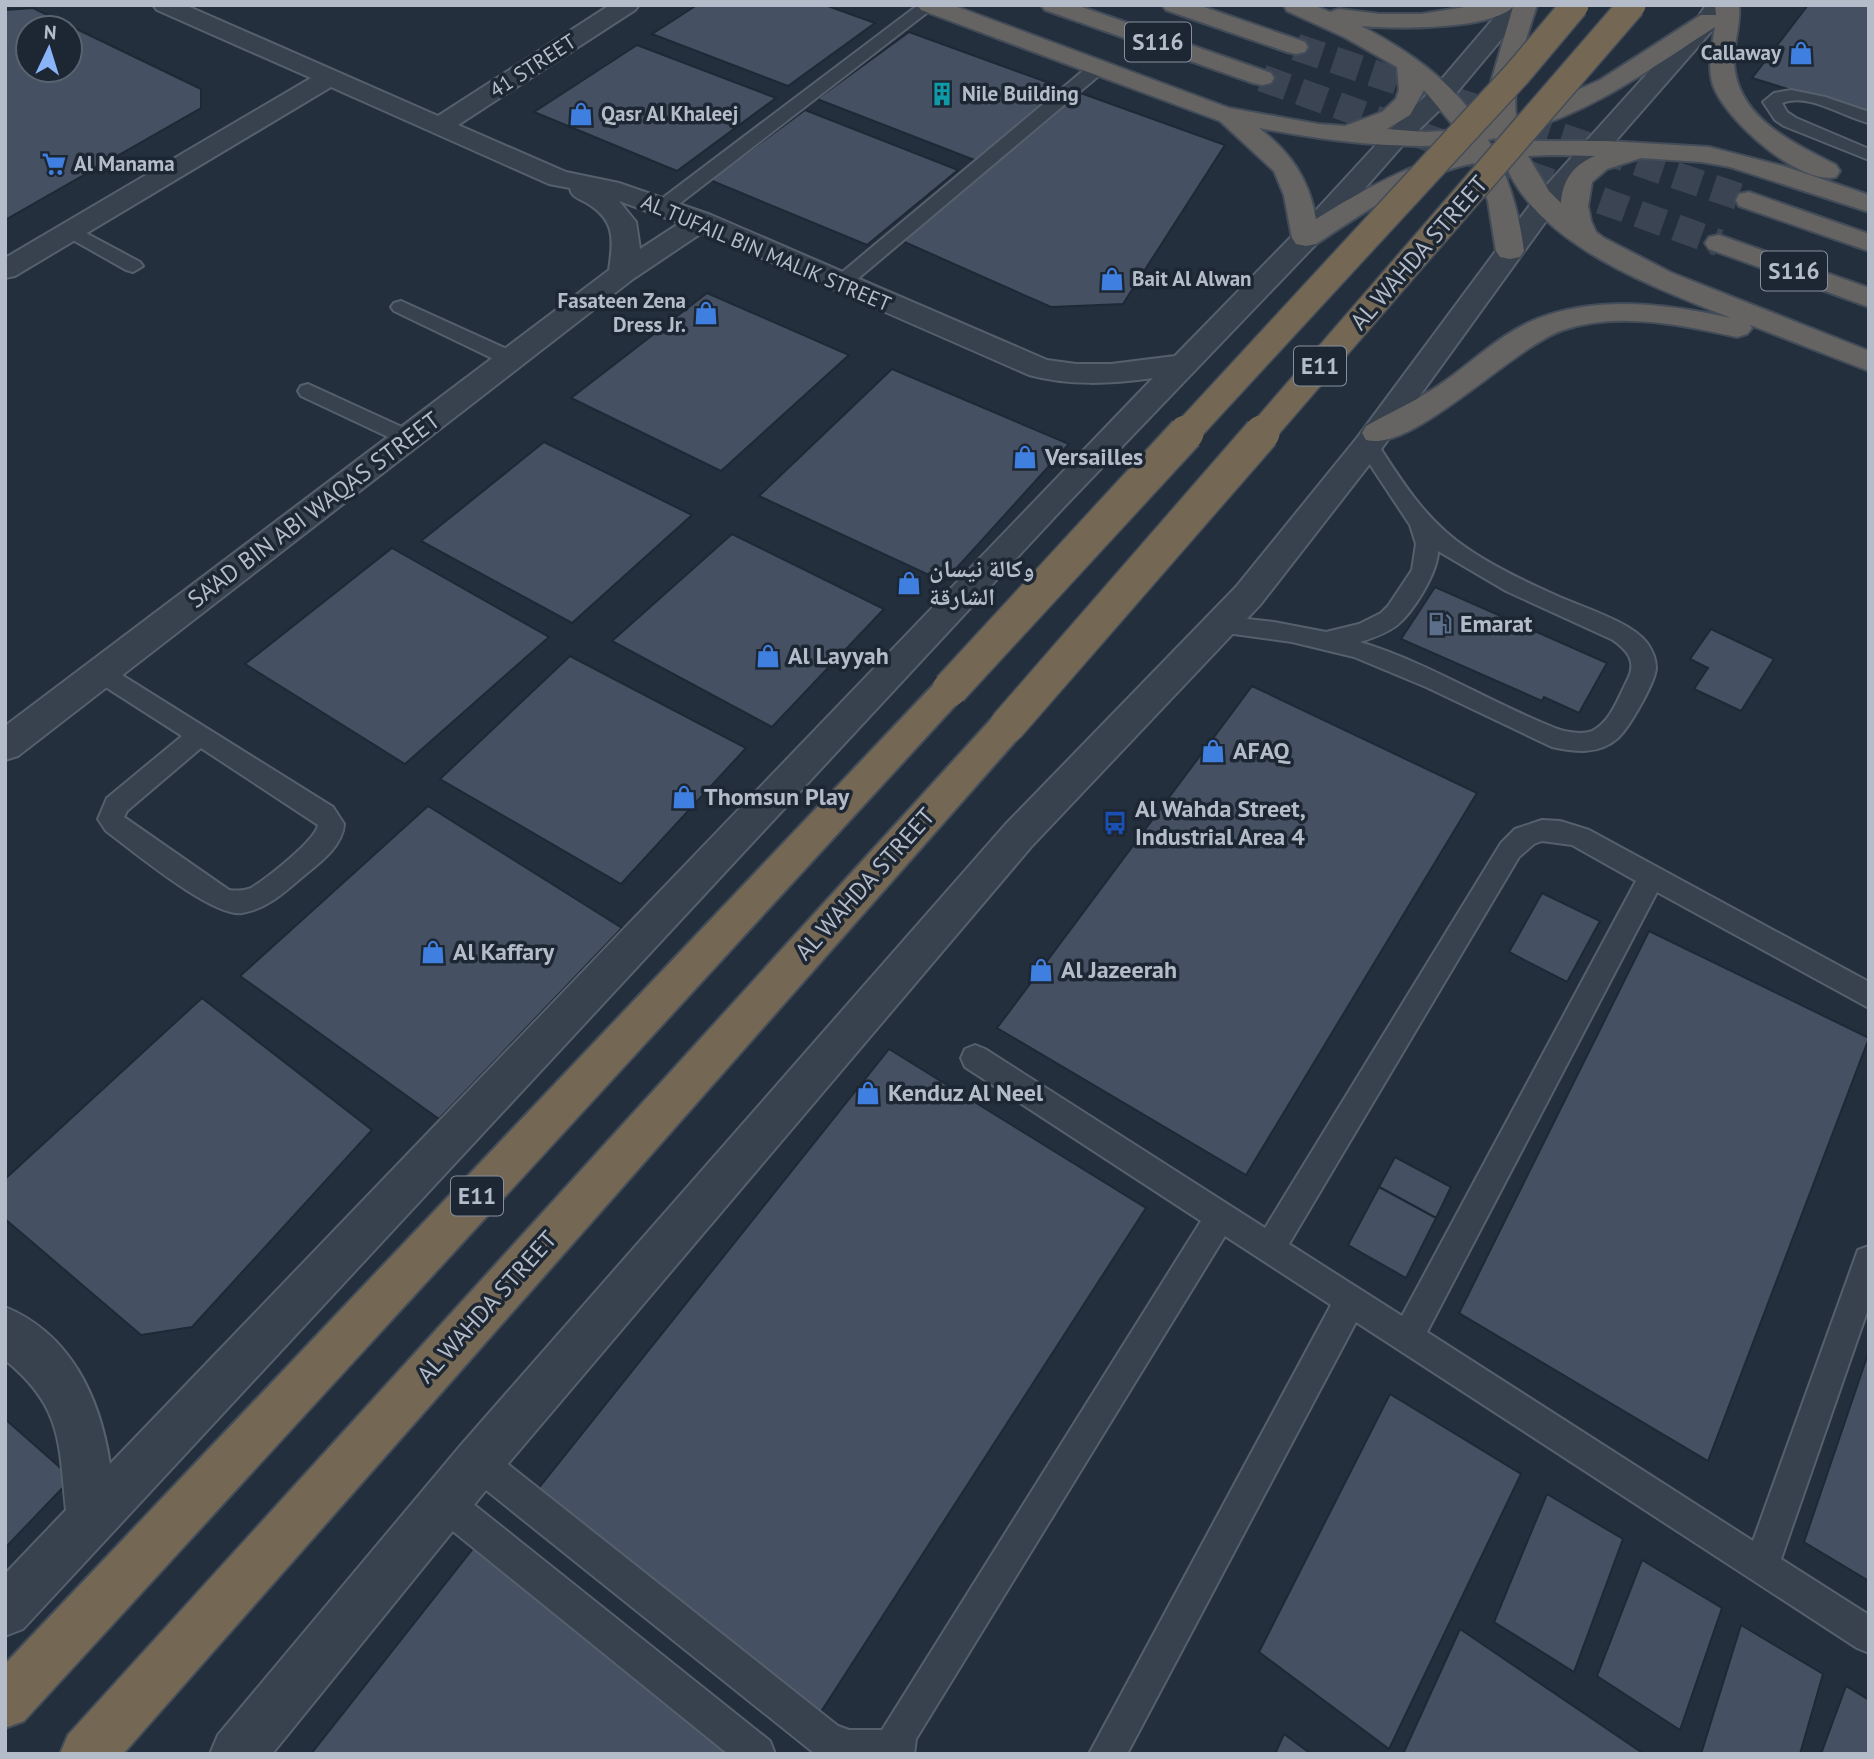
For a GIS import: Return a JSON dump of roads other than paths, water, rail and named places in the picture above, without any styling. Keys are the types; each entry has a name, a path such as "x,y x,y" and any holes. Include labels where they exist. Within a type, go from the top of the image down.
{"highway":[{"path":"929,5 1223,114 1286,128 1340,135 1479,145 1509,140 1716,156 1869,204"},
{"name":"S116","path":"1053,5 1262,78"},
{"name":"S116","path":"1174,5 1296,47"},
{"path":"1294,6 1360,20 1406,22 1460,18 1502,5"},
{"path":"1525,5 1515,33 1502,102 1509,140 1546,203 1584,237 1633,268 1869,362"},
{"name":"AL WAHDA STREET","path":"5,1702 950,690 1517,74 1575,5"},
{"name":"AL WAHDA STREET","path":"87,1754 1007,726 1632,5"},
{"path":"1294,6 1336,23 1408,62 1444,92 1479,145 1503,202 1510,251"},
{"path":"1509,140 1535,120 1592,94 1718,10 1728,18 1722,65 1724,81 1746,119 1792,153 1869,193"},
{"path":"1340,135 1363,130 1398,113 1408,101 1413,89 1413,75 1408,62"},
{"path":"1223,114 1280,160 1296,188 1306,237 1374,194 1479,145"},
{"path":"1584,237 1572,204 1574,188 1581,175 1606,160 1660,152"},
{"name":"S116","path":"1749,200 1869,243"},
{"name":"S116","path":"1719,243 1869,298"},
{"path":"1373,439 1444,396 1527,335 1574,319 1604,314 1697,319 1836,349"}],"street":[{"name":"AL TUFAIL BIN MALIK STREET","path":"165,5 558,178 610,189 701,221 936,325 1050,370 1100,375 1182,364"},
{"name":"41 STREET","path":"439,126 627,5"},
{"path":"5,1611 1182,364 1306,237 1396,138 1444,92 1518,5"},
{"path":"237,1754 478,1462 1018,836 1081,767 1248,596 1373,439 1546,203 1718,10"},
{"path":"5,270 329,78"},
{"path":"558,178 593,195 621,220 628,238 623,273"},
{"name":"SA'AD BIN ABI WAQAS STREET","path":"5,746 623,273 701,221"},
{"path":"5,1330 53,1372 66,1391 82,1436 92,1518"}],"lane":[{"path":"663,207 929,5"},
{"path":"841,283 1096,69"},
{"path":"1869,118 1799,95 1787,94 1772,102 1781,116 1790,122 1869,155"},
{"path":"71,231 133,266"},
{"path":"401,307 511,359"},
{"path":"308,391 408,438"},
{"path":"1220,625 1279,631 1326,640 1394,663 1570,743 1589,743 1602,739 1611,731 1644,671 1644,661 1632,641 1486,570 1441,542 1404,502 1373,439"},
{"path":"1326,640 1351,636 1391,617 1423,575 1428,558 1427,540 1420,522"},
{"path":"102,673 200,734 330,820 331,828 322,843 261,895 251,900 239,903 220,898 114,824 111,819 116,805 200,734"},
{"path":"1269,1249 1517,840 1535,831 1561,830 1580,836 1869,996"},
{"path":"1408,1338 1652,876"},
{"path":"975,1058 1869,1636"},
{"path":"478,1462 827,1740 849,1748 895,1751 898,1734 1220,1217"},
{"path":"1761,1566 1869,1261"},
{"path":"1107,1754 1350,1301"},
{"path":"444,1503 757,1754"}],"tunnel":[{"path":"1296,47 1749,200"},
{"path":"1262,78 1719,243"}],"place":[{"name":"Callaway","path":"1801,53"},
{"name":"Nile Building","path":"942,94"},
{"name":"Qasr Al Khaleej","path":"581,114"},
{"name":"Al Manama","path":"54,164"},
{"name":"Bait Al Alwan","path":"1112,279"},
{"name":"Fasateen Zena Dress Jr.","path":"706,313"},
{"name":"Versailles","path":"1025,457"},
{"name":"وكالة نيسان الشارقة","path":"909,583"},
{"name":"Emarat","path":"1440,624"},
{"name":"Al Layyah","path":"768,656"},
{"name":"AFAQ","path":"1213,751"},
{"name":"Thomsun Play","path":"684,797"},
{"name":"Al Wahda Street, Industrial Area 4","path":"1115,823"},
{"name":"Al Kaffary","path":"433,952"},
{"name":"Al Jazeerah","path":"1041,970"},
{"name":"Kenduz Al Neel","path":"868,1093"}]}
